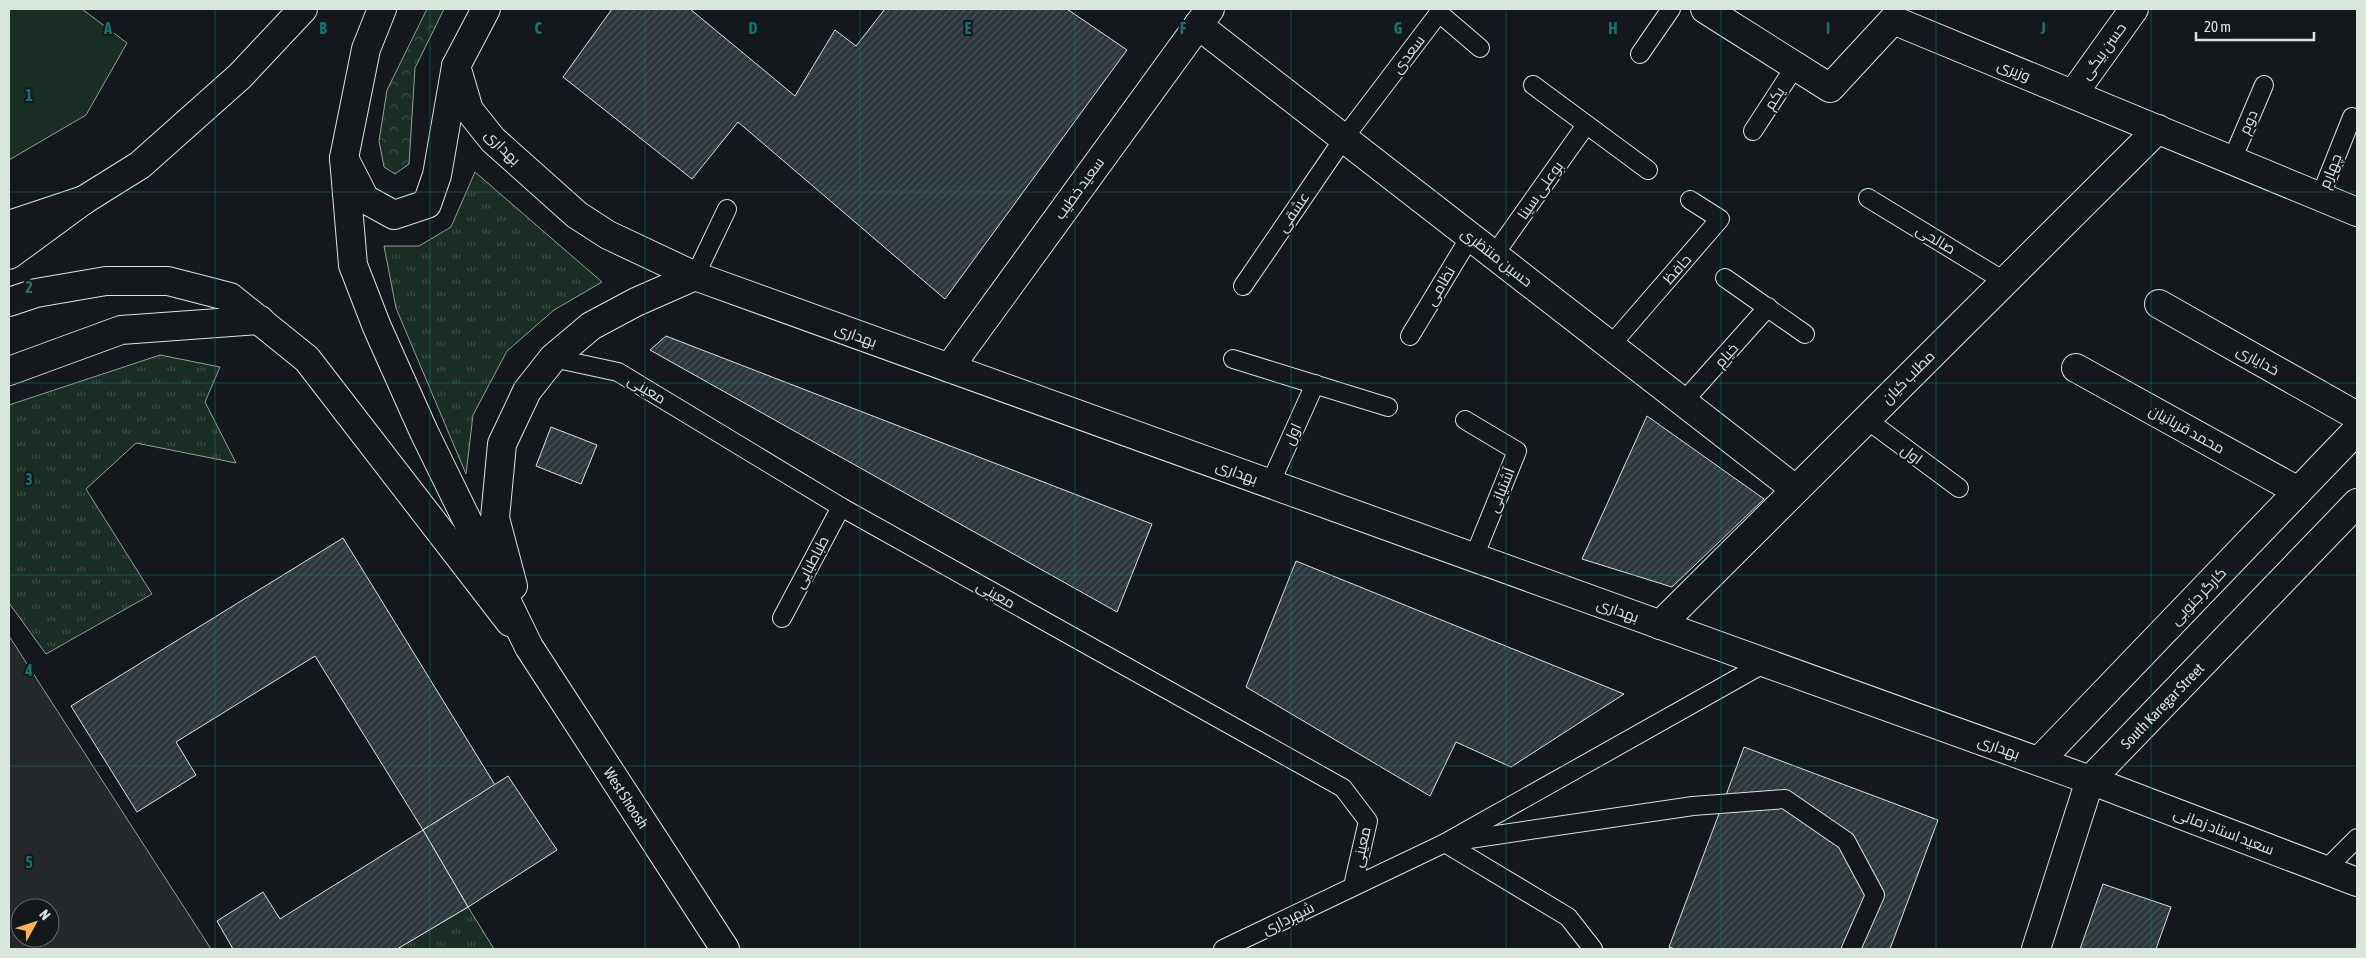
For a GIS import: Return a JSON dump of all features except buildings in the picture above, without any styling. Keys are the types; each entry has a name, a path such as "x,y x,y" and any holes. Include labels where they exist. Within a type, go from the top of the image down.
{"street":[{"path":"9,255 84,200 140,165 240,76 302,9"},
{"path":"382,9 366,49 344,158 353,265 377,327 424,432 529,647"},
{"path":"344,158 365,199 394,215 427,204 436,175 456,66 486,9"},
{"name":"وزیری","path":"1705,9 1830,88 1893,20 2357,212"},
{"name":"حسن بیگی","path":"2073,94 2134,9"},
{"name":"حسین منتظری","path":"1204,17 1344,138 1795,489"},
{"name":"سعید خطیب","path":"949,368 1204,17"},
{"name":"بهداری","path":"456,66 469,110 493,140 577,216 608,235 695,276 2090,780"},
{"name":"مطلب کیان","path":"1660,625 2158,130"},
{"path":"9,225 84,200"},
{"path":"529,647 495,518 502,444 526,391 553,358 591,326 636,302 695,276"},
{"path":"9,302 36,293 106,281 168,280 230,297 307,359 529,647"},
{"name":"خدایاری","path":"2158,304 2357,416"},
{"path":"9,370 121,330 260,320"},
{"name":"محمد قربانیان","path":"2076,368 2298,491"},
{"name":"کارگر جنوبی","path":"2039,762 2357,430"},
{"name":"South Karegar Street","path":"2036,949 2090,780 2357,503"},
{"name":"West Shoosh","path":"529,647 725,949"},
{"name":"سعید استاد زمانی","path":"2090,780 2357,882"}],"lane":[{"path":"1640,54 1671,9"},
{"name":"سعدی","path":"1344,138 1439,13 1480,48"},
{"name":"یکم","path":"1753,131 1796,65"},
{"path":"1533,85 1648,170"},
{"name":"دوم","path":"2232,160 2264,85"},
{"name":"چهارم","path":"2320,197 2352,117"},
{"name":"بوعلی سینا","path":"1494,255 1586,124"},
{"name":"عشقی","path":"1243,286 1344,138"},
{"name":"صالحی","path":"1868,198 2004,281"},
{"name":"حافظ","path":"1611,345 1720,219 1690,200"},
{"path":"695,276 727,209"},
{"name":"نظامی","path":"1410,336 1470,236"},
{"path":"1725,278 1805,334"},
{"name":"خیام","path":"1683,402 1768,307"},
{"name":"معینی","path":"553,358 618,372 841,506 1343,788 1368,821 1353,886"},
{"path":"1233,359 1388,407"},
{"name":"اول","path":"1270,484 1315,384"},
{"name":"اول","path":"1866,419 1958,488"},
{"name":"آشتیانی","path":"1465,420 1517,451 1474,557"},
{"name":"طباطبایی","path":"782,618 841,506"},
{"path":"1445,843 1765,663"},
{"path":"1445,843 1693,806 1785,799 1846,841 1875,895 1851,949"},
{"path":"2324,870 2357,838"},
{"path":"1445,843 1568,917 1593,949"},
{"name":"شهرداری","path":"1223,949 1445,843"}],"green space":[{"path":"9,9 82,9 127,43 86,115 9,160"},
{"path":"427,9 444,9 415,68 409,164 395,174 384,167 379,141 387,90"},
{"path":"475,172 602,282 554,310 507,351 473,415 466,474 396,308 384,246 419,246 451,227"},
{"path":"160,355 220,367 205,402 236,463 136,443 86,489 152,594 46,654 9,603 9,405"},
{"path":"468,907 494,949 397,949"}],"shaded area":[{"path":"9,636 211,949 9,949"}]}
